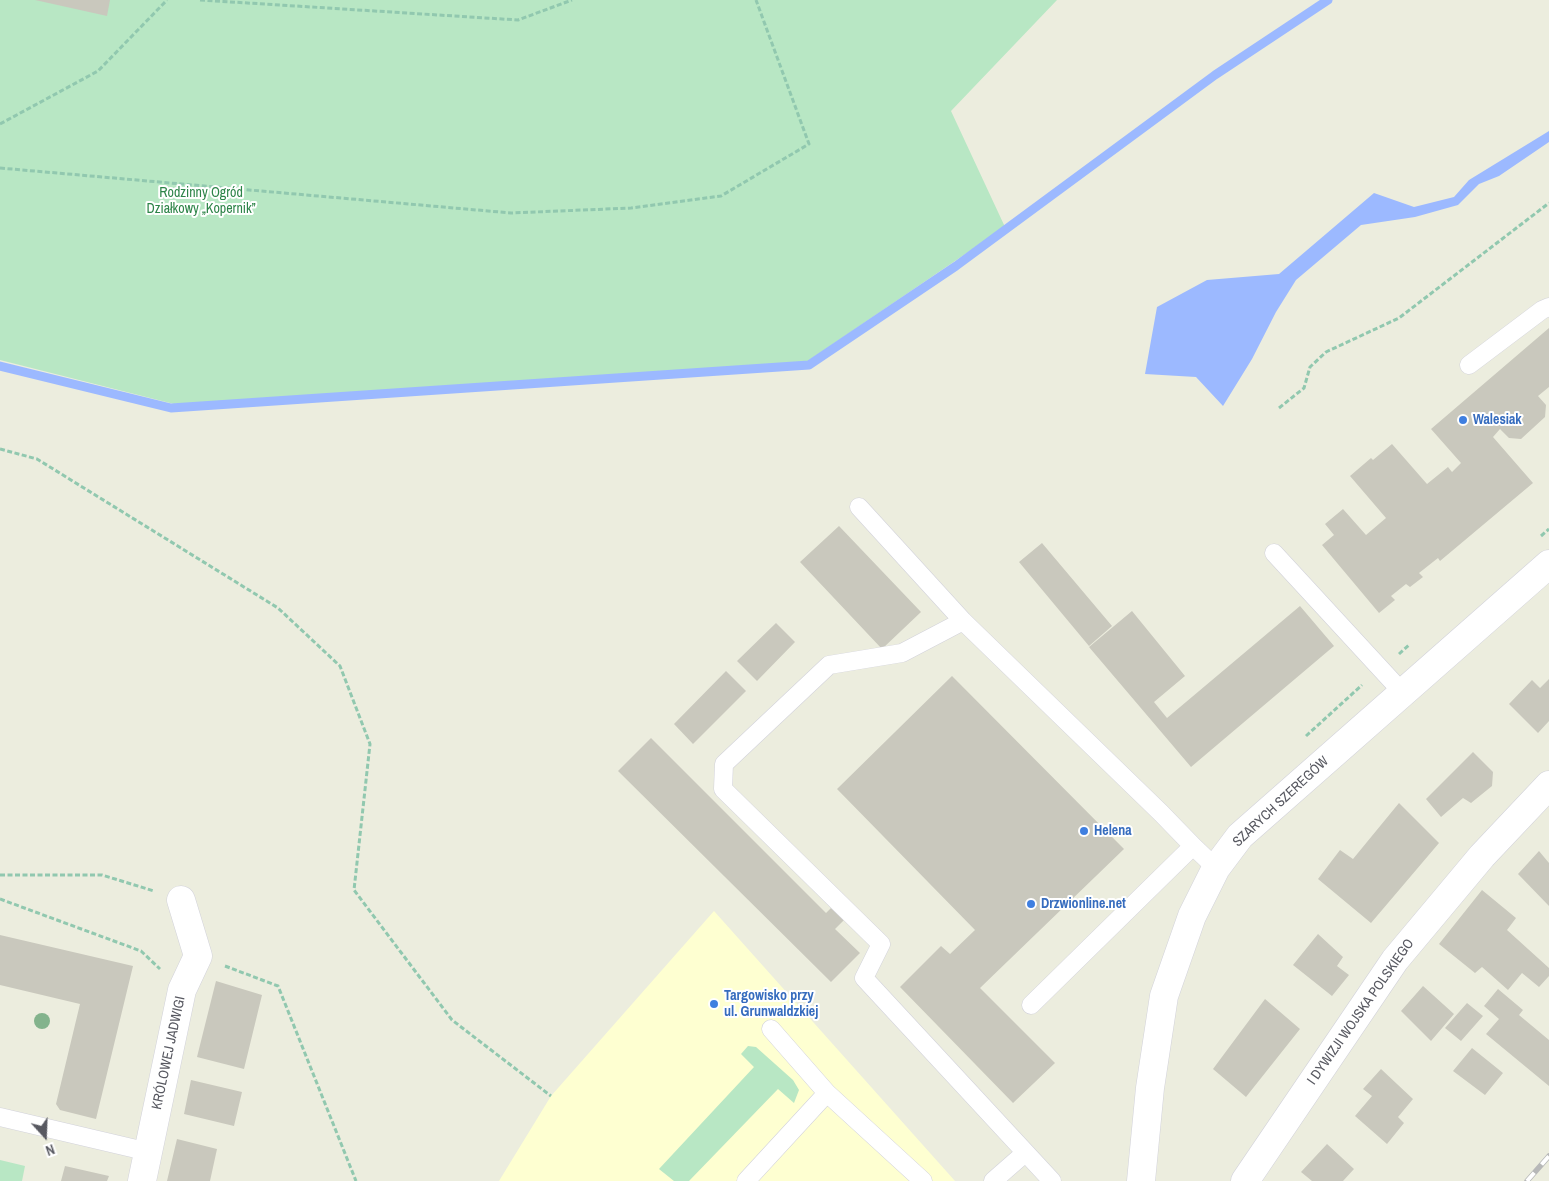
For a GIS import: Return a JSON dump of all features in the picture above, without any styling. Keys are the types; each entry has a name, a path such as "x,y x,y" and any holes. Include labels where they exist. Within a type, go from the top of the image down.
{"street":[{"name":"SZARYCH SZEREGÓW","path":"1141,1181 1150,1088 1164,996 1192,916 1216,868 1240,836 1549,564"},
{"name":"I DYWIZJI WOJSKA POLSKIEGO","path":"1244,1181 1395,960 1482,856 1549,785"},
{"path":"181,900 198,956"},
{"name":"KRÓLOWEJ JADWIGI","path":"142,1181 182,990 198,956"}],"lane":[{"path":"1469,365 1542,310 1549,307"},
{"path":"859,507 963,621 1216,868"},
{"path":"1274,553 1403,693"},
{"path":"963,621 902,653 829,665 724,764 723,789 881,944 864,978 1052,1181"},
{"path":"1031,1006 1193,846"},
{"path":"771,1029 827,1093 906,1174 923,1181"},
{"path":"746,1181 827,1093"},
{"path":"0,1117 149,1152"},
{"path":"993,1181 1025,1153"}],"path":[{"path":"0,124 98,71 167,0"},
{"path":"200,0 518,20 572,0"},
{"path":"0,168 510,213 632,208 721,196 809,144 756,0"},
{"path":"1280,408 1304,388 1310,367 1326,352 1399,318 1549,203"},
{"path":"0,449 37,459 278,608 340,666 370,744 354,890 452,1020 550,1096"},
{"path":"0,875 102,875 181,900"},
{"path":"0,899 141,951 182,990"},
{"path":"198,956 278,986 356,1181"}],"shaded area":[{"name":"Targowisko przy ul. Grunwaldzkiej","path":"714,911 955,1181 499,1181 551,1096"}],"green space":[{"name":"Rodzinny Ogród Działkowy „Kopernik”","path":"0,0 1057,0 951,111 1005,227 805,363 174,404 0,360"},
{"path":"748,1046 756,1047 793,1080 799,1090 794,1103 778,1089 689,1181 674,1181 659,1169 754,1067 741,1054"},
{"path":"0,1160 25,1166 22,1181 0,1181"}],"water":[{"path":"1549,131 1549,142 1499,176 1479,184 1458,205 1415,217 1361,225 1296,280 1276,312 1252,359 1223,406 1196,377 1145,374 1157,307 1207,280 1279,274 1374,193 1414,207 1454,197 1469,180"}],"building":[{"path":"35,0 110,0 107,16"},
{"path":"1549,328 1549,387 1538,396 1546,405 1545,417 1521,439 1509,438 1500,429 1493,437 1533,483 1440,561 1438,558 1419,573 1423,577 1410,587 1406,584 1391,596 1395,600 1379,613 1322,545 1334,535 1325,524 1343,509 1366,535 1386,518 1350,476 1371,458 1373,460 1392,444 1427,484 1448,467 1452,472 1461,463 1431,429"},
{"path":"839,526 921,612 882,649 800,562"},
{"path":"1042,543 1112,626 1089,646 1019,562"},
{"path":"1300,606 1334,646 1191,767 1089,647 1132,611 1185,676 1154,702 1167,718"},
{"path":"776,623 795,642 757,681 737,661"},
{"path":"726,671 746,691 693,744 674,724"},
{"path":"952,676 1124,849 980,988 1055,1063 1013,1103 900,987 941,946 950,954 975,930 837,789"},
{"path":"1549,679 1549,721 1538,733 1509,704 1532,680 1540,688"},
{"path":"651,738 826,913 831,908 844,920 835,929 860,953 831,982 618,771"},
{"path":"1473,752 1493,772 1492,786 1471,803 1463,798 1441,817 1426,799"},
{"path":"1399,803 1439,843 1371,923 1318,879 1340,850 1353,859"},
{"path":"1539,851 1549,863 1549,906 1518,874"},
{"path":"1482,890 1516,918 1507,930 1549,968 1549,976 1539,987 1522,973 1508,990 1482,967 1475,973 1439,944"},
{"path":"1318,934 1343,957 1337,966 1349,975 1332,996 1293,965"},
{"path":"0,935 133,966 96,1119 60,1110 56,1104 80,1004 0,985"},
{"path":"216,981 262,995 244,1069 197,1057"},
{"path":"1423,986 1454,1014 1431,1041 1401,1011"},
{"path":"1498,989 1523,1010 1519,1015 1549,1040 1549,1086 1486,1034 1499,1019 1484,1006"},
{"path":"1265,999 1300,1029 1246,1097 1213,1069"},
{"path":"1467,1003 1483,1016 1461,1041 1445,1028"},
{"path":"1472,1048 1503,1073 1485,1095 1453,1071"},
{"path":"1381,1069 1413,1099 1398,1117 1404,1123 1387,1144 1355,1116 1372,1096 1363,1089"},
{"path":"191,1080 242,1092 234,1126 184,1114"},
{"path":"177,1139 217,1149 210,1181 167,1181"},
{"path":"1327,1144 1354,1169 1343,1181 1312,1181 1301,1172"},
{"path":"65,1166 109,1176 107,1181 61,1181"}],"waterway":[{"path":"0,366 171,408 809,365 956,266 1215,75 1328,0"}],"railway":[{"path":"1527,1181 1549,1156"}],"place":[{"name":"Walesiak","path":"1463,420"},
{"name":"Helena","path":"1084,831"},
{"name":"Drzwionline.net","path":"1031,904"},
{"name":"Targowisko przy ul. Grunwaldzkiej","path":"714,1004"}]}
